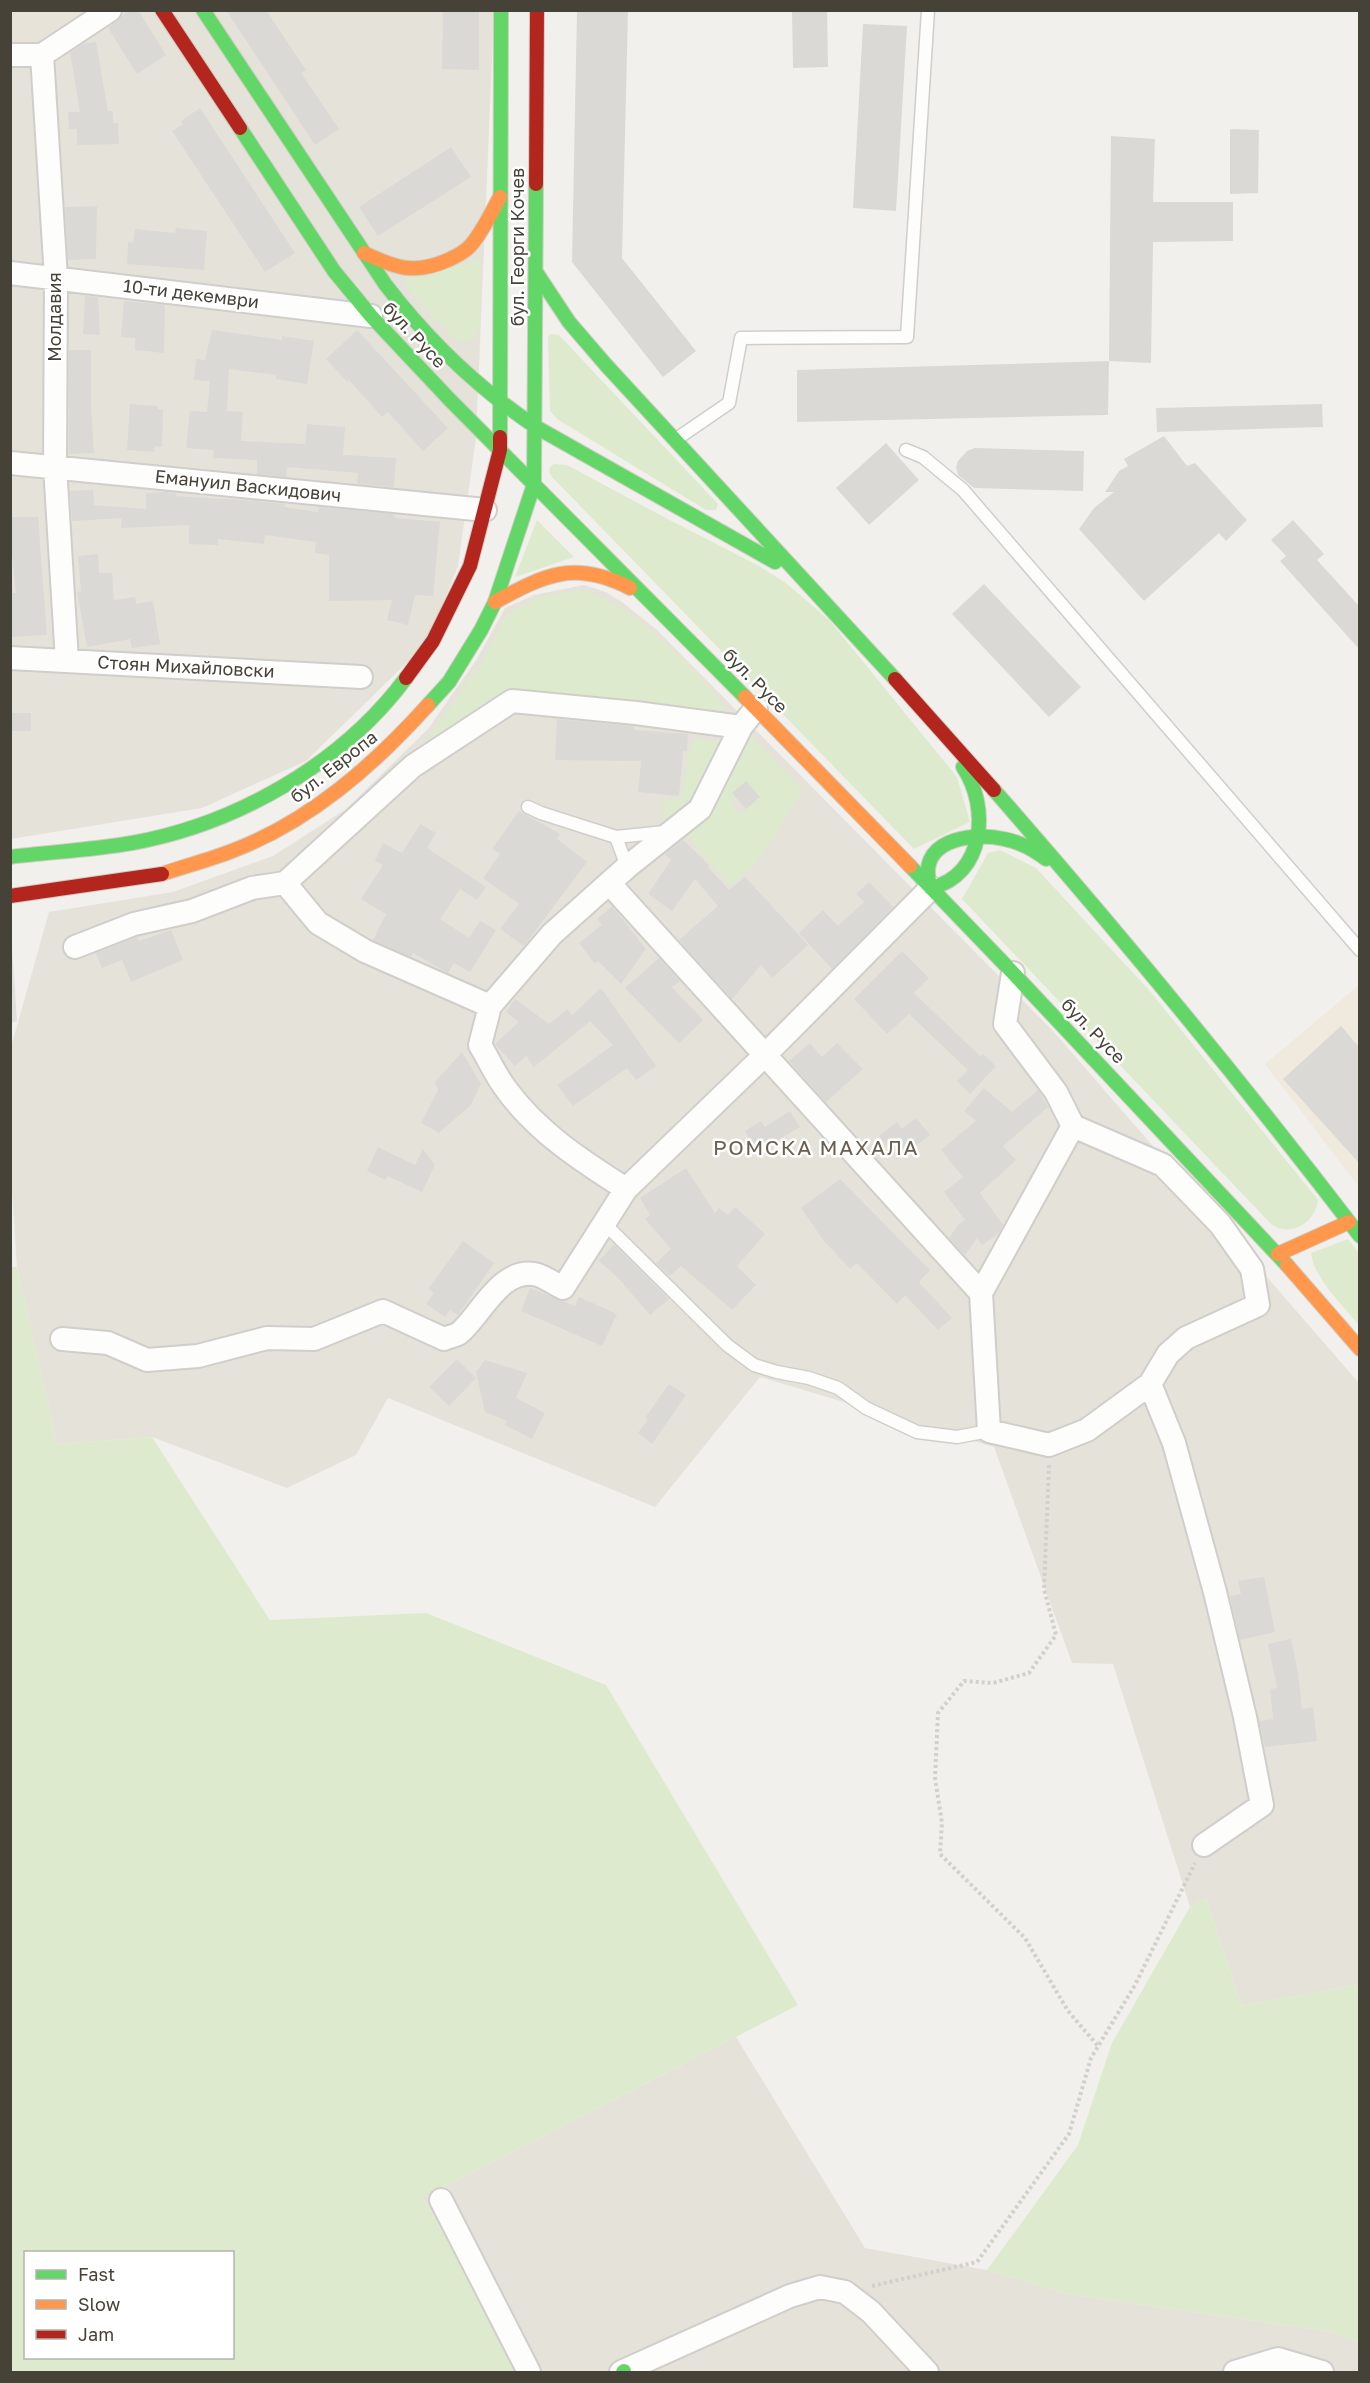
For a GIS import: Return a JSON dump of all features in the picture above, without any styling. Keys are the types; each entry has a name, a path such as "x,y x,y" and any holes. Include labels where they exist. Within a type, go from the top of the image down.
{"main road":[{"name":"бул. Русе","path":"162,10 334,271 371,316 931,888 1278,1254 1359,1349"},
{"name":"бул. Русе","path":"203,10 364,254 404,309 500,403 536,427 757,551 810,587"},
{"name":"бул. Георги Кочев","path":"500,450 501,10"},
{"name":"бул. Георги Кочев","path":"534,484 537,10"},
{"path":"364,254 390,266 403,269 416,270 444,262 458,256 474,241 501,196"},
{"name":"бул. Русе","path":"536,272 569,322 937,725 1084,893 1354,1222 1359,1236"},
{"name":"бул. Европа","path":"10,857 131,843 200,826 264,799 314,765 365,724 385,703 433,641 457,596 470,566 500,450"},
{"name":"бул. Европа","path":"10,896 162,874 233,851 286,825 345,786 390,748 448,682 481,630 495,602 534,484"},
{"path":"495,602 535,581 558,573 579,571 613,577 646,597"},
{"path":"937,725 975,788 979,810 978,836 972,855 961,873 949,885 931,888 926,867 931,857 950,844 978,836 1012,842 1033,849 1084,893"},
{"path":"1278,1254 1354,1222"}],"street":[{"path":"10,55 42,55 110,10"},
{"name":"Молдавия","path":"42,55 56,278 55,466 67,661"},
{"name":"10-ти декември","path":"10,273 371,316"},
{"name":"Емануил Васкидович","path":"10,463 485,510"},
{"name":"Стоян Михайловски","path":"10,658 361,676"},
{"path":"75,947 134,924 192,911 252,888 285,883 413,766 513,702 636,713 741,727"},
{"path":"626,1189 585,1163 537,1126 505,1089 480,1045 490,1006 552,934 627,867 700,809 741,727 756,708"},
{"path":"285,883 318,923 365,951 490,1006"},
{"path":"609,883 981,1293"},
{"path":"62,1339 108,1343 147,1360 157,1360 198,1356 267,1338 314,1339 382,1311 444,1339 458,1334 493,1292 512,1279 524,1275 536,1275 563,1288 626,1189 764,1056 931,888"},
{"path":"1013,974 1005,1024 1056,1092 1073,1126 1163,1165 1220,1224 1252,1269 1258,1305 1186,1338 1168,1354 1150,1384 1087,1430 1049,1444 989,1431 981,1293 1073,1126"},
{"path":"1150,1384 1174,1443 1215,1592 1245,1717 1262,1804 1204,1845"},
{"path":"441,2200 529,2373"},
{"path":"623,2372 790,2296 820,2287 845,2292 872,2312 927,2373"},
{"path":"1235,2373 1278,2359 1322,2373"}],"lane":[{"path":"675,440 729,403 741,338 907,337 928,10"},
{"path":"906,450 923,457 963,490 1359,950"},
{"path":"528,807 616,837 643,836 672,831"},
{"path":"616,837 627,867"},
{"path":"605,1224 727,1345 754,1365 809,1378 838,1388 866,1408 917,1432 957,1437 989,1431"}],"path":[{"path":"1049,1444 1044,1589 1056,1635 1029,1673 993,1683 964,1681 938,1713 935,1778 942,1823 940,1854 1025,1938 1068,2011 1098,2046"},
{"path":"845,2292 977,2262 1069,2134 1091,2058 1135,1984 1204,1845"}],"shaded area":[{"path":"11,11 494,11 476,438 458,566 428,642 306,761 202,808 11,839"},
{"path":"11,11 110,11 42,55 11,55"},
{"path":"584,585 606,592 657,630 1053,1031 1359,1383 1359,1984 1242,2006 1206,1898 1190,1907 1113,1664 1072,1663 994,1447 760,1377 655,1507 388,1398 356,1455 287,1488 152,1437 57,1444 17,1267 10,1159 11,1047 49,912 173,892 273,856 346,809 428,729 477,659 505,608 534,595"},
{"path":"11,932 17,1021 10,1023"},
{"path":"1359,985 1359,1187 1265,1064"},
{"path":"736,2037 865,2248 987,2270 1067,2294 1327,2331 1359,2342 1359,2372 524,2372 423,2198"}],"green space":[{"path":"480,258 480,329 473,338 465,342 452,338 401,281"},
{"path":"551,334 559,335 718,504 716,510 706,510 557,419 550,411 548,337"},
{"path":"554,464 567,465 759,566 786,583 830,621 957,777 970,822 914,849 552,477 549,472 550,467"},
{"path":"537,520 574,557 515,577"},
{"path":"583,590 609,601 630,614 676,652 717,696 725,709 721,717 519,693 413,759 481,664 506,615 537,598"},
{"path":"751,735 803,790 752,868 730,886 686,834 663,821 663,800 680,799 693,738 715,741","holes":["746,781 760,797 740,815 731,805 737,799 732,793"]},
{"path":"1000,850 1036,868 1149,990 1318,1200 1307,1222 1293,1229 1277,1228 1270,1223 962,899 988,853"},
{"path":"1348,1239 1359,1253 1359,1325 1323,1282 1311,1253"},
{"path":"10,1267 17,1267 57,1444 152,1437 270,1620 426,1613 606,1685 798,2005 423,2198 524,2372 11,2372"},
{"path":"1206,1898 1242,2006 1359,1984 1359,2342 1327,2331 1067,2294 987,2270 1078,2145 1112,2043 1190,1907"}],"building":[{"path":"129,10 138,10 166,55 137,74 108,28"},
{"path":"226,10 266,10 306,70 301,73 339,129 315,145"},
{"path":"443,10 479,10 479,70 442,69"},
{"path":"577,10 628,10 622,258 696,351 663,377 572,262"},
{"path":"792,10 827,10 828,67 793,68"},
{"path":"863,24 907,26 896,211 853,208"},
{"path":"96,42 108,111 113,111 113,123 118,123 119,144 77,145 77,129 69,129 68,112 80,112 70,53 83,44"},
{"path":"200,108 295,253 265,272 172,131 183,124 181,121"},
{"path":"1230,129 1259,130 1258,193 1230,194"},
{"path":"1111,136 1155,139 1153,202 1233,202 1233,241 1153,242 1151,363 1109,361"},
{"path":"451,147 471,177 378,236 359,207"},
{"path":"97,206 96,259 68,260 65,207"},
{"path":"176,228 207,231 204,270 127,264 128,242 133,243 135,229 175,233"},
{"path":"85,296 98,297 100,335 83,334"},
{"path":"124,301 165,305 164,353 135,350 135,338 121,337"},
{"path":"212,330 282,340 282,336 314,341 307,384 276,379 276,375 229,369 227,411 243,412 241,441 305,444 307,424 345,427 343,455 396,458 394,487 357,484 358,473 287,467 286,477 257,474 257,460 213,458 214,450 186,448 190,411 207,412 210,381 194,380 196,359 205,360"},
{"path":"357,330 448,428 423,451 388,412 382,417 348,379 348,383 326,359"},
{"path":"69,350 91,350 94,453 69,454"},
{"path":"1109,361 1108,415 797,422 797,370"},
{"path":"130,404 158,406 158,409 163,410 162,447 155,446 154,452 127,450"},
{"path":"1322,404 1323,427 1157,432 1156,408"},
{"path":"1164,436 1187,466 1195,463 1247,520 1226,541 1219,533 1144,601 1079,529 1094,508 1114,492 1105,492 1119,471 1128,466 1124,459"},
{"path":"886,443 919,480 869,525 836,488"},
{"path":"975,448 1084,451 1083,491 974,488 958,475 956,467 967,451"},
{"path":"93,490 94,505 146,509 146,493 166,492 176,493 176,496 285,504 284,507 318,512 319,507 393,514 396,518 440,522 433,596 415,595 408,625 387,620 392,600 329,601 329,555 315,553 316,542 265,535 264,544 218,539 218,545 189,544 189,525 121,528 122,518 72,521 70,491"},
{"path":"10,517 38,517 47,635 10,637 10,593 16,593 12,553 10,553"},
{"path":"1293,520 1324,554 1317,560 1359,606 1359,649 1280,561 1286,556 1271,540"},
{"path":"98,554 99,573 112,573 114,600 135,597 136,604 153,601 160,644 132,648 130,639 87,647 77,592 81,591 78,556"},
{"path":"984,584 1081,687 1049,717 952,614"},
{"path":"10,713 31,713 31,731 10,731"},
{"path":"557,719 634,726 634,730 688,734 687,751 683,751 679,796 638,792 641,761 555,760"},
{"path":"746,781 760,797 746,809 732,793"},
{"path":"519,811 560,834 557,839 587,862 524,946 500,929 519,904 483,878 500,854 492,849"},
{"path":"420,824 436,833 427,848 486,887 477,900 460,889 440,919 469,938 480,921 496,930 470,972 454,963 448,973 413,953 411,957 373,940 386,914 361,899 383,865 375,861 383,843 402,853"},
{"path":"683,840 710,866 708,867 729,890 745,877 808,945 772,978 761,965 732,999 679,940 718,906 695,879 672,911 648,894 671,860 665,854"},
{"path":"869,882 893,907 832,969 799,933 823,910 838,926 864,902 856,894"},
{"path":"612,906 646,949 621,984 598,961 595,964 579,943 602,925 597,919"},
{"path":"171,930 183,960 131,982 122,960 102,968 96,953 137,937 139,941"},
{"path":"902,951 929,978 914,993 980,1056 983,1054 996,1066 970,1094 957,1081 968,1070 909,1014 887,1034 854,999"},
{"path":"659,958 680,981 672,987 703,1020 679,1043 625,988"},
{"path":"601,988 656,1066 636,1080 627,1068 573,1106 557,1085 613,1045 590,1021 534,1067 526,1056 515,1066 495,1044 519,1022 506,1012 515,999 549,1024 567,1009 572,1015"},
{"path":"1341,1026 1359,1047 1359,1163 1283,1079"},
{"path":"810,1043 822,1057 837,1043 863,1069 826,1102 789,1061"},
{"path":"462,1052 481,1084 471,1105 439,1133 421,1123 438,1090 435,1082"},
{"path":"984,1088 1012,1112 1038,1090 1048,1107 1003,1146 1016,1160 980,1193 1003,1225 998,1234 982,1245 977,1238 965,1255 949,1238 959,1224 965,1220 944,1192 963,1177 941,1150 976,1121 964,1111"},
{"path":"790,1111 800,1127 758,1152 745,1131 761,1121 765,1127"},
{"path":"916,1118 930,1135 898,1159 879,1136 897,1122 902,1129"},
{"path":"378,1147 415,1165 423,1149 435,1165 422,1192 388,1176 385,1180 367,1171"},
{"path":"686,1168 715,1213 719,1208 728,1215 735,1207 765,1234 737,1266 756,1285 732,1310 681,1266 670,1276 656,1263 671,1249 645,1219 650,1215 640,1198"},
{"path":"840,1179 930,1270 919,1282 952,1318 938,1330 905,1295 897,1304 857,1263 850,1269 824,1241 801,1208"},
{"path":"463,1241 494,1263 458,1315 450,1310 445,1317 426,1304 434,1293 428,1289"},
{"path":"614,1244 669,1299 650,1315 618,1278 599,1261"},
{"path":"530,1288 575,1306 579,1297 617,1314 602,1346 521,1311"},
{"path":"457,1359 476,1378 449,1406 429,1387"},
{"path":"485,1360 527,1373 516,1398 545,1413 532,1439 505,1425 507,1421 485,1412 476,1372"},
{"path":"669,1384 686,1395 652,1444 638,1433 648,1419 645,1418"},
{"path":"1264,1577 1275,1632 1240,1640 1230,1596 1241,1594 1238,1581"},
{"path":"1291,1639 1302,1709 1313,1707 1317,1741 1265,1747 1259,1721 1273,1719 1270,1689 1277,1688 1268,1644"}],"traffic: fast":[{"path":"203,10 385,284 418,324 455,362 474,380 536,427 775,562"},
{"path":"500,437 501,10"},
{"path":"240,128 334,271 371,316 450,400 745,697"},
{"path":"428,705 449,682 481,630 495,602 534,484 536,184"},
{"path":"536,272 569,322 606,365 895,679"},
{"path":"10,857 132,843 171,834 248,805 284,786 319,763 380,709 406,678"},
{"path":"963,767 972,783 977,801 979,819 977,838 972,855 963,869 949,881 931,888 928,872 930,859 948,843 961,839 976,837 990,837 1010,840 1026,846 1046,859"},
{"path":"994,790 1181,1010 1360,1236"},
{"path":"910,866 1287,1265"}],"traffic: slow":[{"path":"364,253 386,263 405,268 436,265 461,254 471,245 500,197"},
{"path":"495,602 530,584 561,574 593,574 630,588"},
{"path":"745,697 910,866"},
{"path":"162,874 223,854 287,825 338,790 362,770 428,705"},
{"path":"1278,1254 1349,1222"},
{"path":"1287,1265 1360,1349"}],"traffic: jam":[{"path":"162,10 240,128"},
{"path":"536,184 537,10"},
{"path":"406,678 433,641 470,566 500,450 500,437"},
{"path":"895,679 994,790"},
{"path":"10,896 162,874"}],"district":[{"name":"РОМСКА МАХАЛА","path":"816,1148"}]}
